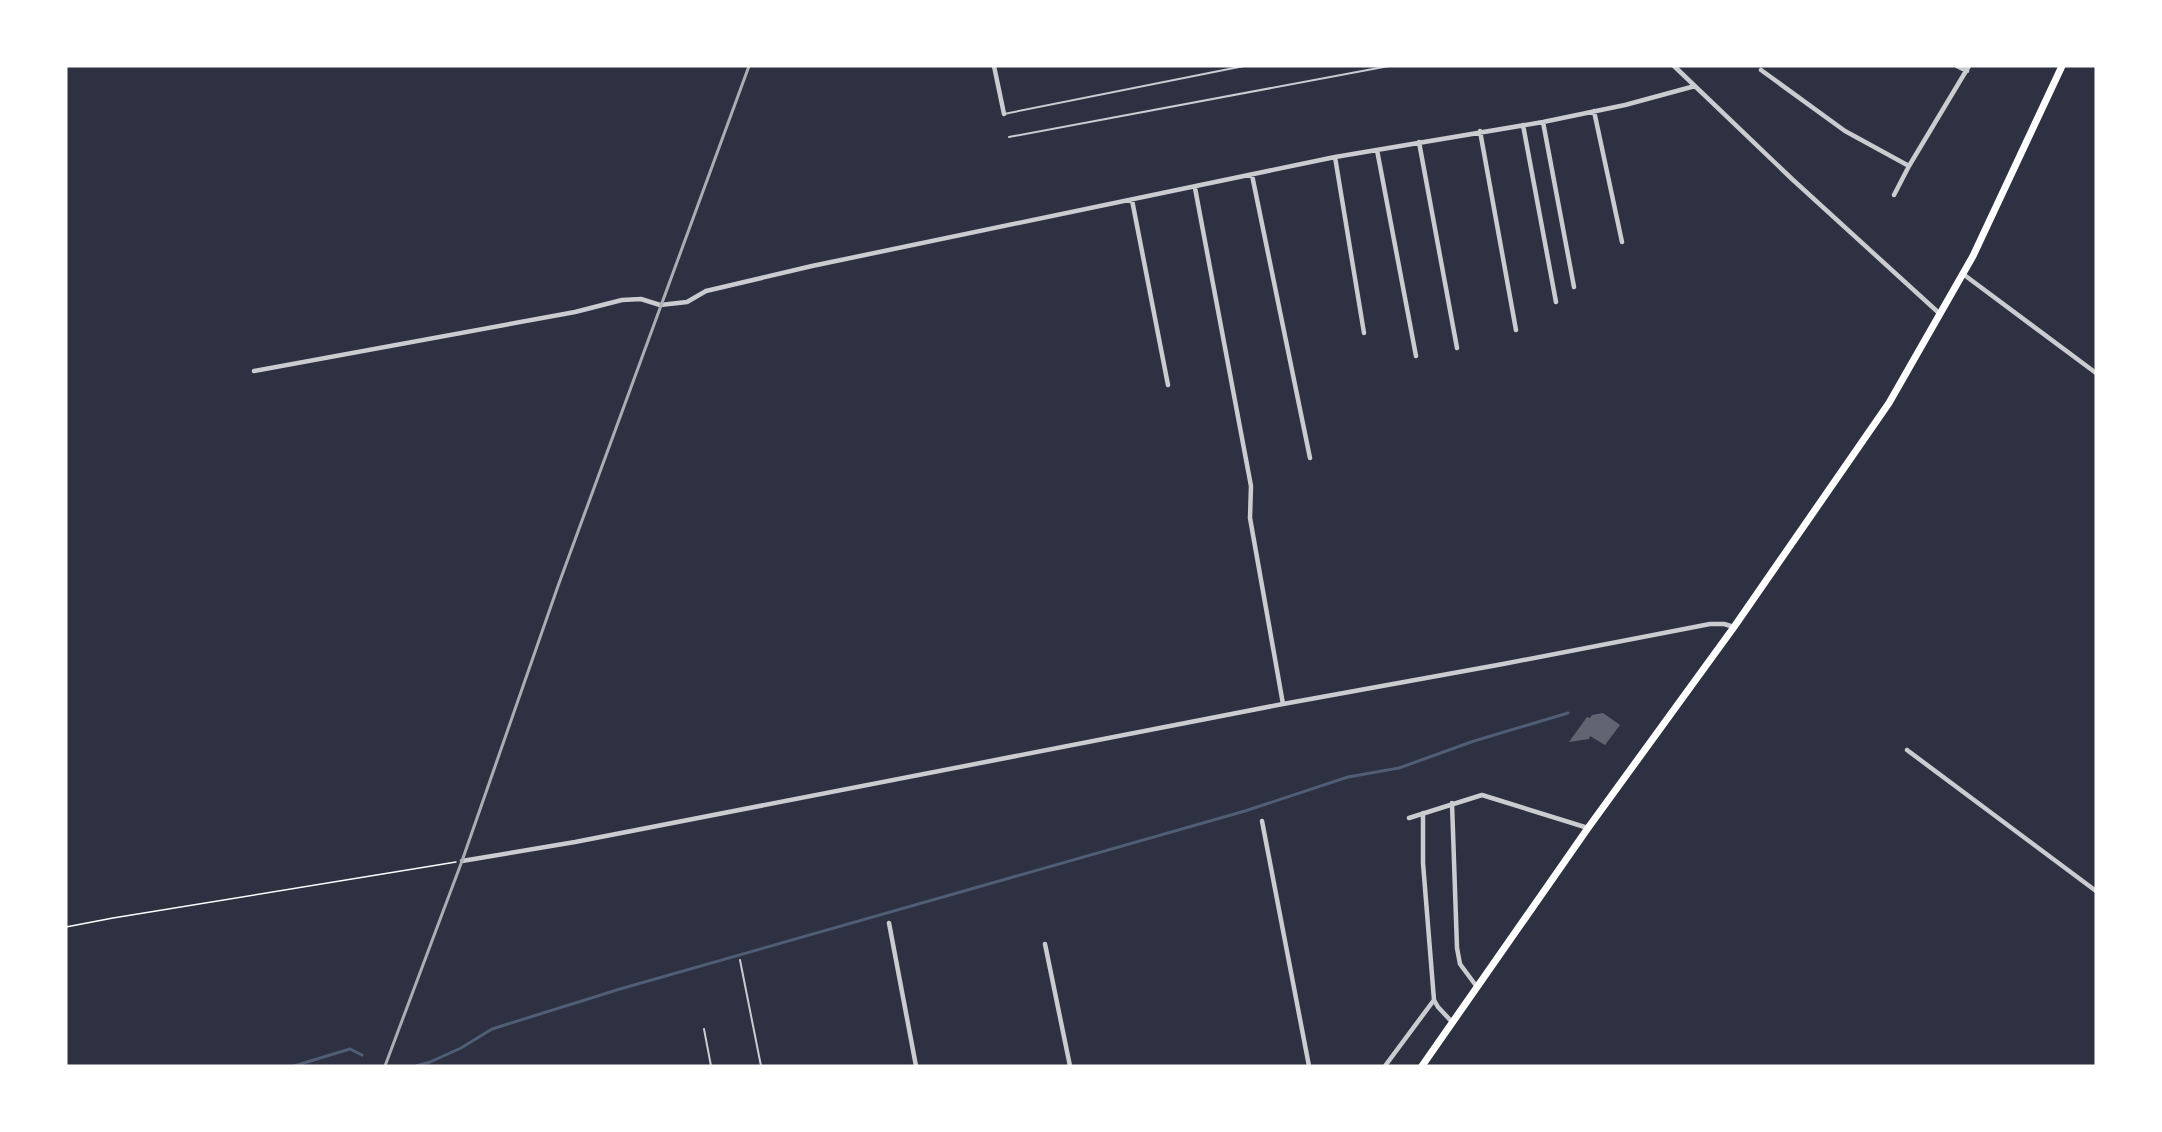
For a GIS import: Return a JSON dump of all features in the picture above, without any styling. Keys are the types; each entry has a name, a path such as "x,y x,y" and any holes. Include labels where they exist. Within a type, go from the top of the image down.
{"main road":[{"path":"1422,1066 1588,828 1734,627 1889,403 1963,274 2062,66"}],"street":[{"path":"994,66 1004,114"},
{"path":"1674,66 1792,179 1940,314"},
{"path":"1894,195 1968,68 1957,66"},
{"path":"1761,70 1845,131 1909,166"},
{"path":"254,371 575,312 622,300 641,299 660,305 687,302 706,291 723,286 892,249 1195,188 1335,157 1543,122 1695,86"},
{"path":"1594,111 1622,243"},
{"path":"1543,122 1574,287"},
{"path":"1523,125 1556,302"},
{"path":"1480,131 1516,330"},
{"path":"1419,142 1457,348"},
{"path":"1377,150 1416,356"},
{"path":"1335,157 1364,333"},
{"path":"1252,175 1310,458"},
{"path":"1195,188 1251,486 1250,518 1283,704"},
{"path":"1132,200 1168,386"},
{"path":"1963,274 2096,373"},
{"path":"462,861 575,842 1283,704 1710,624 1734,627"},
{"path":"1907,750 2096,891"},
{"path":"1409,818 1472,797 1486,795 1588,828"},
{"path":"1452,803 1457,948 1460,964 1477,987"},
{"path":"1423,813 1423,863 1434,1000 1453,1023"},
{"path":"1262,821 1309,1066"},
{"path":"889,923 916,1066"},
{"path":"1045,944 1070,1066"},
{"path":"1385,1066 1434,1000"}],"lane":[{"path":"1004,114 1244,66"},
{"path":"1009,137 1389,66"},
{"path":"740,960 761,1066"},
{"path":"704,1029 711,1066"}],"path":[{"path":"66,927 462,861"}],"building":[{"path":"1603,713 1620,725 1605,745 1590,736 1589,739 1569,742 1587,717"}],"waterway":[{"path":"416,1066 461,1048 492,1029 620,989 1245,811 1348,777 1399,768 1474,741 1568,713"},
{"path":"294,1066 350,1049 362,1055"}],"railway":[{"path":"385,1066 462,861 558,586 749,66"}]}
